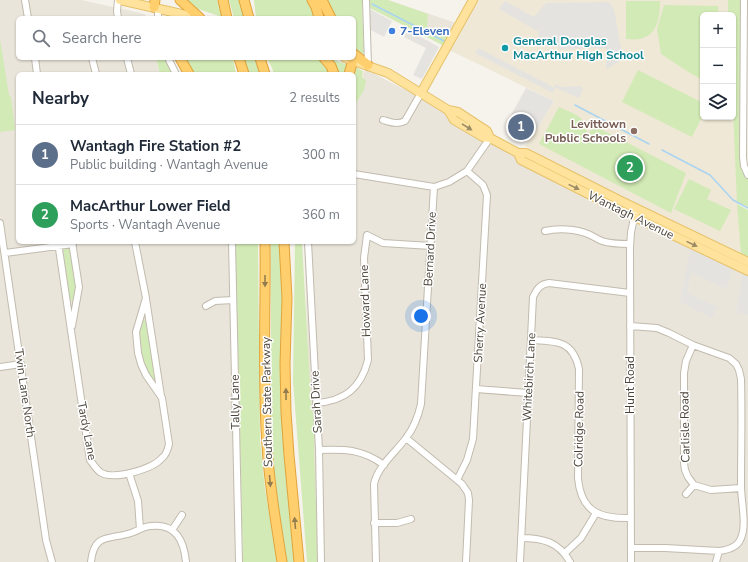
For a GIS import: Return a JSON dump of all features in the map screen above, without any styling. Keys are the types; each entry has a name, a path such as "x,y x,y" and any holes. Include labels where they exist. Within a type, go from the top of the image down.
{"highway":[{"path":"180,0 197,16"},
{"path":"246,0 249,16"},
{"path":"312,0 318,16"},
{"path":"322,0 330,16"},
{"path":"223,1 227,16"},
{"path":"356,59 368,65"},
{"path":"181,60 188,72"},
{"path":"260,60 262,72"},
{"path":"326,60 331,66 333,72"},
{"path":"349,72 351,60"},
{"path":"238,72 239,61"},
{"path":"239,61 243,72"},
{"name":"Southern State Parkway","path":"265,244 266,444 270,490 282,562"},
{"name":"Southern State Parkway","path":"284,244 287,298 285,364 288,455 299,562"},
{"path":"287,298 289,244"}],"main road":[{"path":"119,0 156,5 192,16"},
{"path":"421,93 473,0"},
{"name":"Wantagh Avenue","path":"368,65 388,73 448,110 454,120 483,137 490,138 518,153 521,160 563,177 635,212 748,271"},
{"name":"Wantagh Avenue","path":"635,212 748,262"}],"street":[{"path":"25,0 28,16"},
{"path":"117,16 116,11 119,0"},
{"path":"366,0 368,65"},
{"path":"744,0 743,156 744,166 748,175"},
{"path":"156,5 158,16"},
{"path":"35,60 38,72"},
{"path":"92,60 96,72"},
{"path":"128,60 130,72"},
{"path":"169,60 175,72"},
{"path":"383,120 396,123 405,121 421,93"},
{"path":"356,174 434,186 449,182 467,170 490,138"},
{"name":"Sherry Avenue","path":"457,480 472,448 487,195 483,185 467,170"},
{"name":"Bernard Drive","path":"376,562 374,523 375,479 414,426 421,404 434,186"},
{"name":"Hunt Road","path":"631,562 630,244 635,212"},
{"name":"Twin Lane North","path":"0,223 46,540 52,562"},
{"path":"545,231 558,229 582,232 602,241 630,244"},
{"name":"Howard Lane","path":"316,403 328,402 348,394 357,386 364,374 368,360 364,258 367,235 383,243 431,246"},
{"path":"5,253 59,244"},
{"name":"Tardy Lane","path":"59,244 90,460 95,468 101,473 117,476 154,464 163,458 168,450 169,444 146,298 134,244"},
{"name":"Tardy Lane","path":"71,331 79,287 72,244"},
{"name":"Tally Lane","path":"232,244 239,562"},
{"name":"Sarah Drive","path":"308,244 319,450 321,562"},
{"name":"Whitebirch Lane","path":"520,562 533,297 537,289 544,284 556,283 630,293"},
{"name":"Tardy Lane","path":"146,298 136,332 138,353 146,375 162,398"},
{"path":"206,306 215,301 233,300"},
{"path":"630,326 657,328 693,345 729,358 736,364 741,379 741,488 743,529 742,536 738,544 731,548 719,551 631,548"},
{"name":"Colridge Road","path":"531,340 554,341 563,344 571,349 577,360 579,369 579,486 583,499 596,513"},
{"name":"Carlisle Road","path":"693,345 686,361 684,373 684,454 685,470 694,485"},
{"path":"0,367 21,364"},
{"path":"476,389 528,393"},
{"path":"406,438 466,489 469,500 466,562"},
{"path":"319,450 352,450 374,458 384,465"},
{"path":"129,473 138,501 140,529"},
{"path":"686,494 694,485 711,490 741,488"},
{"path":"565,553 581,538 596,513 615,518 630,518"},
{"path":"172,530 182,515"},
{"path":"374,523 397,523 411,520"},
{"path":"91,562 96,545 103,539 130,533 151,526 165,527 172,530 179,536 185,548 186,562"},
{"path":"521,538 535,538 546,541 565,553 570,562"},
{"path":"716,562 719,551"}],"shaded area":[{"path":"0,0 81,0 145,14 146,16 16,16 16,60 156,60 160,72 16,72 16,244 231,244 238,562 0,562"},
{"path":"388,0 459,24 446,47"},
{"name":"Levittown Public Schools","path":"473,0 728,0 728,12 700,12 700,120 733,120 741,254 578,176 525,146 554,101 447,49"},
{"path":"505,1 534,17 546,3 609,2 614,9 623,59 606,70 606,48 560,49 555,44 537,36 539,32 499,9"},
{"path":"366,7 392,21 384,37 367,28"},
{"path":"408,30 439,47 422,79 413,75 426,48 404,37"},
{"path":"478,48 555,88 553,93 475,53"},
{"path":"365,69 748,268 748,562 315,562 304,244 356,244 356,97"},
{"path":"556,84 560,87 581,86 583,89 579,98 554,87"},
{"path":"526,88 554,101 536,130 511,115"},
{"path":"692,242 733,262 727,289 691,273 687,293 717,307 712,318 680,302"},
{"path":"744,267 748,269 748,315 736,312"}],"green space":[{"path":"184,0 217,0 221,16 219,16 195,8"},
{"path":"229,0 240,0 244,16 233,16"},
{"path":"254,0 310,0 316,16 256,16"},
{"path":"326,0 388,0 428,14 427,27 451,38 446,47 362,4 364,52 362,54 356,51 356,16 333,16"},
{"path":"728,0 743,0 742,157 748,176 748,207 737,202 733,120 736,120 736,12 728,12"},
{"path":"626,1 660,1 657,24 650,34 637,39 626,39"},
{"path":"664,5 718,6 719,12 700,12 700,78 661,54 657,29"},
{"path":"0,39 9,95 11,97 15,130 0,132"},
{"path":"156,60 167,60 172,72 160,72"},
{"path":"184,60 233,60 236,72 191,72"},
{"path":"244,60 256,60 260,72 248,72"},
{"path":"268,60 323,60 330,72 273,72"},
{"path":"331,60 348,65 347,72 336,72"},
{"path":"357,68 363,71 362,78 366,80 364,90 356,103 356,72 352,72 353,69"},
{"path":"638,70 700,101 700,120 692,137 622,102"},
{"path":"559,107 575,114 583,121 586,125 587,137 593,125 686,173 671,213 539,144"},
{"path":"689,179 711,190 707,199 731,210 720,231 674,209"},
{"path":"737,204 748,210 748,258 741,254"},
{"path":"235,244 258,244 260,440 265,489 277,562 243,562"},
{"path":"271,244 282,244 296,562 287,562 274,475 271,424"},
{"path":"295,244 302,244 311,402 315,427 314,451 318,562 307,562 293,381"},
{"path":"65,247 70,248 77,288 74,301 70,300 63,251"},
{"path":"144,319 146,322 156,377 154,380 144,364 140,328"}],"waterway":[{"path":"372,4 446,42"},
{"path":"575,105 649,144"},
{"path":"662,150 710,175 733,200 748,208"}],"place":[{"name":"7-Eleven","path":"392,31"},
{"name":"General Douglas MacArthur High School","path":"505,48"},
{"name":"Wantagh Fire Station #2","path":"521,127"},
{"name":"Levittown Public Schools","path":"634,131"},
{"name":"MacArthur Lower Field","path":"630,168"}]}
